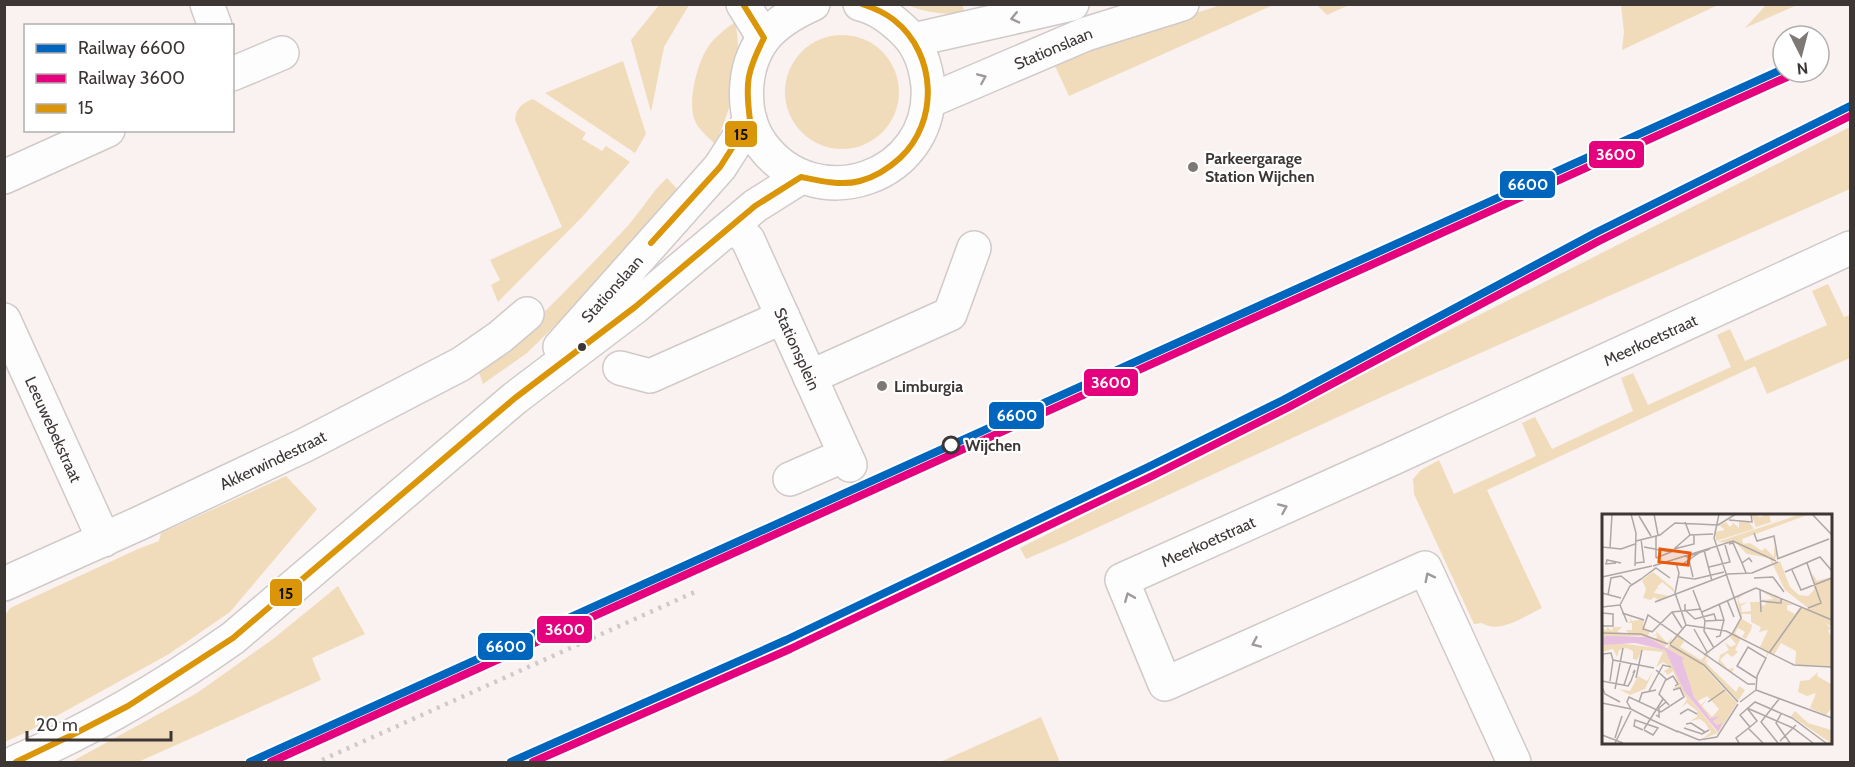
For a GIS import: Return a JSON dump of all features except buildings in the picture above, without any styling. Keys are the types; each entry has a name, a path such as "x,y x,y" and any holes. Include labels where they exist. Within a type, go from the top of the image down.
{"street":[{"path":"207,4 214,24"},
{"path":"743,4 764,38"},
{"path":"812,5 786,18 764,38 751,63 746,92 750,120 762,144 779,163 801,177 829,183 858,182 884,171 906,153 922,129 929,101 926,69 913,40 893,19 860,4"},
{"path":"913,40 1072,4"},
{"name":"Stationslaan","path":"929,101 1086,34 1182,4"},
{"path":"234,72 282,53"},
{"name":"Stationslaan","path":"515,398 720,167 750,120"},
{"path":"4,177 104,132"},
{"name":"Stationslaan","path":"16,762 95,724 188,670 233,638 515,398 635,307 755,206 801,177"},
{"name":"Stationsplein","path":"742,234 748,240 848,460 790,479"},
{"path":"810,377 950,314 974,248"},
{"name":"Meerkoetstraat","path":"1514,762 1425,568 1165,684 1122,580 1851,248"},
{"name":"Akkerwindestraat","path":"4,584 104,540 305,445 461,364 491,344 527,314"},
{"path":"620,368 650,376 783,317"},
{"name":"Leeuwebekstraat","path":"4,320 104,540"}],"shaded area":[{"path":"1621,4 1718,5 1622,50 1624,32"},
{"path":"659,5 689,5 664,47 651,112 631,40"},
{"path":"908,5 962,5 964,9 962,14 941,13"},
{"path":"1221,5 1273,5 1069,96 1054,64 1102,42"},
{"path":"1317,5 1349,5 1327,15"},
{"path":"1766,5 1797,5 1745,28"},
{"path":"735,22 738,52 735,84 727,116 715,144 700,129 693,116 694,85 700,63 708,47 720,33"},
{"path":"842,35 864,39 882,52 895,70 899,92 895,114 882,132 864,145 842,149 820,145 802,132 789,114 785,92 789,70 802,52 820,39"},
{"path":"623,61 646,134 635,153 545,93"},
{"path":"533,99 586,133 582,139 602,151 606,146 630,162 583,216 498,302 491,285 500,280 490,260 562,227 515,120 520,106"},
{"path":"1850,127 1850,189 1388,394 1066,542 1026,559 1020,548"},
{"path":"667,178 680,192 573,308 527,353 483,384 479,373 588,268 629,225"},
{"path":"1828,284 1844,317 1850,315 1850,358 1767,394 1755,366 1487,490 1542,608 1496,627 1482,623 1474,624 1414,494 1413,479 1421,470 1439,460 1454,494 1536,456 1522,423 1535,417 1552,449 1633,411 1621,378 1633,373 1648,405 1731,367 1717,335 1730,329 1745,361 1827,325 1812,291"},
{"path":"286,476 317,509 230,612 169,654 5,742 4,617 10,608 159,541 161,533"},
{"path":"338,586 365,634 312,658 321,680 138,762 71,762 197,693 273,639"},
{"path":"1041,717 1060,762 940,762"}],"railway":[{"path":"322,760 697,591"}],"rail line":[{"name":"6600","path":"250,762 1771,74"},
{"name":"3600","path":"271,762 1772,84"},
{"name":"6600","path":"511,762 786,640 1148,467 1283,400 1595,233 1850,106"},
{"name":"3600","path":"533,762 790,649 1152,476 1287,408 1599,241 1850,116"}],"transit line":[{"name":"15","path":"651,243 720,167 750,120 749,78 764,38 743,4"},
{"name":"15","path":"16,762 128,706 233,638 515,398 635,307 755,206 801,177 830,182 853,182 876,175 900,158 913,143 922,126 927,107 928,88 925,69 919,51 908,34 894,20 862,4"}],"place":[{"name":"Parkeergarage Station Wijchen","path":"1193,167"},
{"name":"Limburgia","path":"882,386"},
{"name":"Wijchen","path":"951,445"}]}
